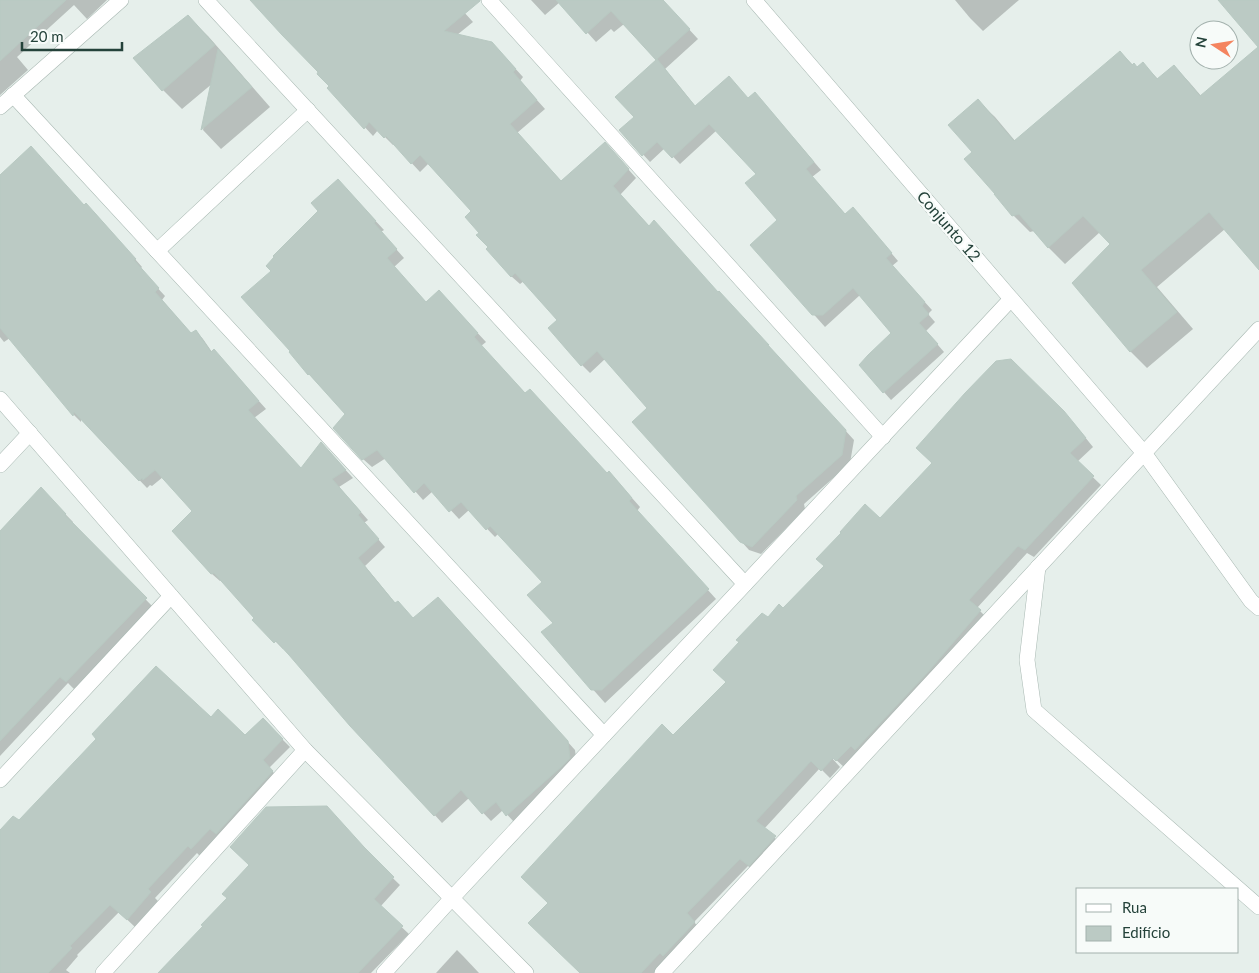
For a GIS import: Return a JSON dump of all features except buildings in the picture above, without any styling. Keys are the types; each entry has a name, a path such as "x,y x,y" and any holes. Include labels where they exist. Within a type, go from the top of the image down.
{"street":[{"path":"0,107 121,0"},
{"path":"206,0 745,584"},
{"path":"489,0 882,437"},
{"name":"Conjunto 12","path":"754,0 1144,453 1251,601 1259,608"},
{"path":"13,95 604,735"},
{"path":"157,251 308,110"},
{"path":"384,973 1011,299"},
{"path":"662,973 1259,329"},
{"path":"0,399 305,750 526,973"},
{"path":"0,465 30,433"},
{"path":"1038,567 1027,660 1034,710 1237,888"},
{"path":"0,780 171,596"},
{"path":"103,973 305,750"},
{"path":"1239,889 1259,907"}]}
